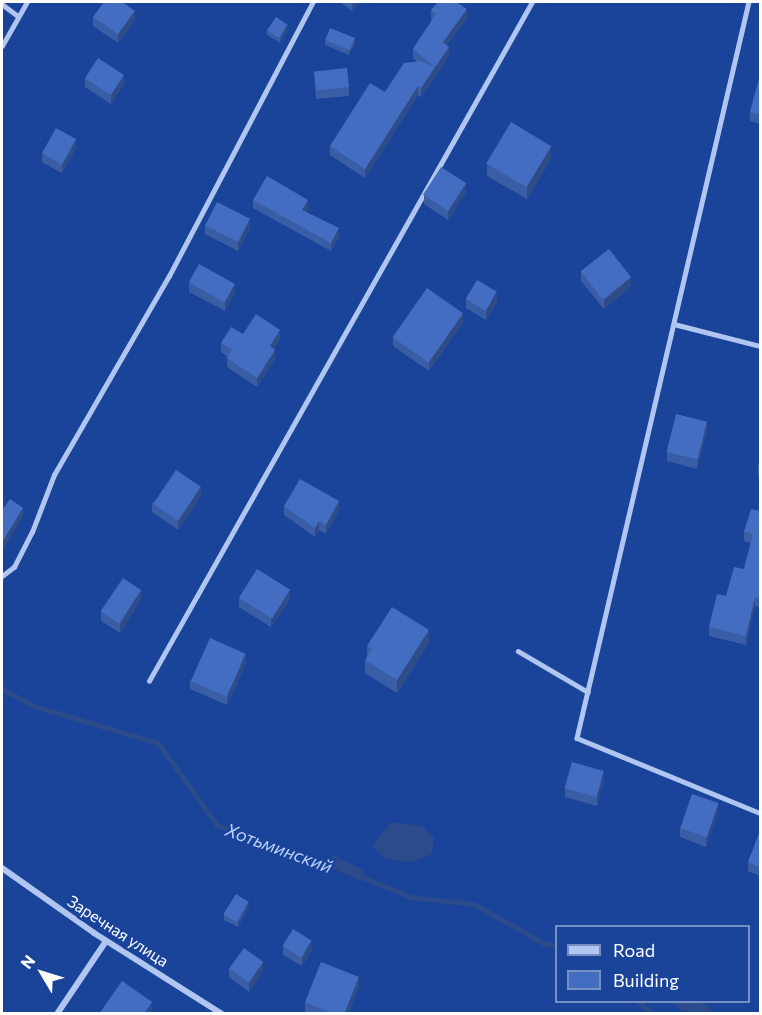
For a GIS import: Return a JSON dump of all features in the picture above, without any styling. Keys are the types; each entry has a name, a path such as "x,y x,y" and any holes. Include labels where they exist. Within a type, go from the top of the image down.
{"street":[{"name":"Заречная улица","path":"2,868 106,941 222,1014"},
{"path":"57,1014 106,941"}],"lane":[{"path":"2,46 27,2"},
{"path":"2,576 14,567 54,475 169,276 313,2"},
{"path":"149,681 532,2"},
{"path":"749,2 577,738 760,813"},
{"path":"2,4 18,16"},
{"path":"674,324 760,346"},
{"path":"518,651 588,692"}],"water":[{"path":"391,822 422,826 434,838 432,854 410,862 386,859 372,846"},
{"path":"333,855 365,871 362,881 327,866"},
{"path":"672,1003 703,1003 715,1013 685,1013"}],"building":[{"path":"104,2 122,2 135,11 118,34 93,17"},
{"path":"438,2 456,2 467,9 443,42 449,47 435,67 413,49 436,14 431,10"},
{"path":"276,17 288,25 279,38 267,30"},
{"path":"330,28 355,38 350,50 325,40"},
{"path":"98,58 124,75 111,95 85,78"},
{"path":"421,61 435,67 421,88 418,86 365,169 330,146 370,83 385,92 404,63"},
{"path":"347,68 349,87 316,90 314,71"},
{"path":"760,75 760,115 750,112"},
{"path":"511,122 551,146 527,187 486,163"},
{"path":"56,128 76,139 62,165 42,153"},
{"path":"441,167 466,183 448,211 423,195"},
{"path":"267,176 308,200 302,210 339,228 331,243 253,200"},
{"path":"217,202 250,219 238,242 205,225"},
{"path":"609,249 631,277 603,300 581,271"},
{"path":"199,264 235,284 225,302 189,282"},
{"path":"477,280 497,292 485,311 466,299"},
{"path":"427,288 463,313 429,362 393,337"},
{"path":"256,314 280,330 270,346 275,350 257,378 227,358 232,350 221,343 231,327 243,334"},
{"path":"676,414 707,422 698,460 667,452"},
{"path":"176,470 201,487 178,521 153,504"},
{"path":"300,479 339,501 326,525 319,521 315,528 284,506"},
{"path":"10,499 23,508 2,543 2,509"},
{"path":"751,509 760,511 760,598 755,597 746,636 709,627 717,594 726,596 734,567 744,569 753,534 744,532"},
{"path":"257,569 290,590 272,619 239,598"},
{"path":"123,578 141,590 119,623 101,611"},
{"path":"392,607 429,630 397,680 365,660 372,649 367,646"},
{"path":"210,638 246,654 227,697 191,681"},
{"path":"572,762 604,771 596,797 565,788"},
{"path":"692,794 718,803 707,837 680,828"},
{"path":"760,833 760,867 748,862"},
{"path":"236,894 249,902 236,922 223,914"},
{"path":"293,929 312,941 301,958 282,946"},
{"path":"244,948 263,962 249,982 229,968"},
{"path":"321,962 359,977 344,1014 334,1014 305,1002"},
{"path":"122,981 152,1002 144,1014 99,1014"}],"waterway":[{"name":"Хотьминский","path":"2,689 34,706 158,743 217,825 335,866"},
{"name":"Хотьминский","path":"357,875 411,897 474,904 543,943 555,946"},
{"name":"Хотьминский","path":"640,1003 653,1014"}]}
